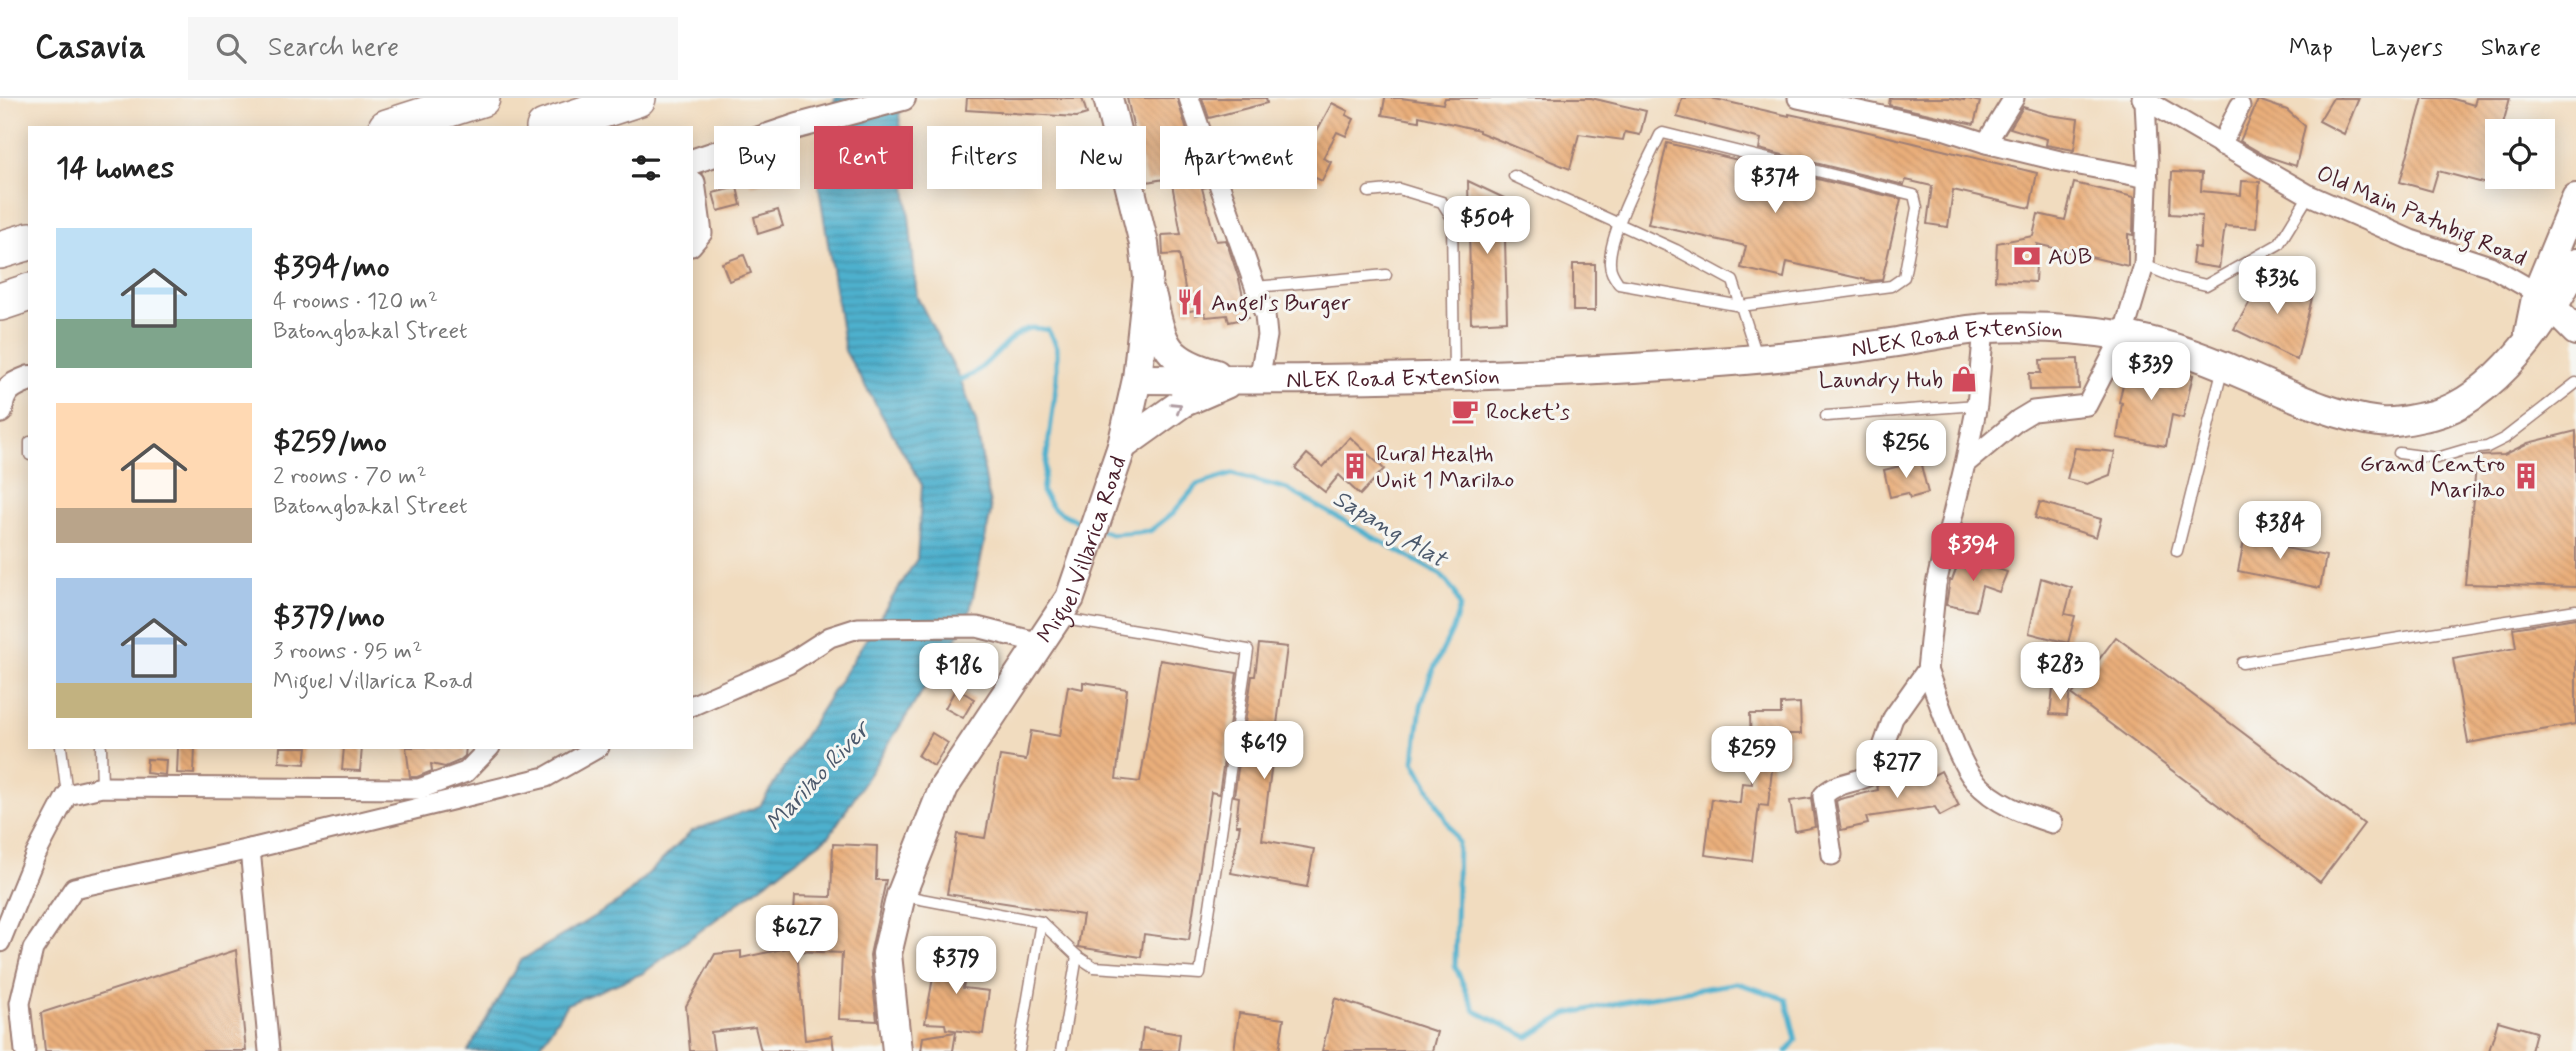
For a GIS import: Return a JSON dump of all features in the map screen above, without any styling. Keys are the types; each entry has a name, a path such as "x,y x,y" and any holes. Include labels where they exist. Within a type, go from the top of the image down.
{"highway":[{"path":"393,126 481,98"},
{"path":"551,126 637,98"},
{"path":"0,250 28,242"},
{"path":"0,302 28,293"}],"main road":[{"name":"Miguel Villarica Road","path":"897,1051 887,954 901,895 944,787 1070,598 1122,446 1137,379 1148,277 1144,244 1108,98"},
{"path":"2545,300 2576,198"},
{"path":"2545,300 2576,262"},
{"path":"1148,277 1159,325 1172,355 1196,369 1249,380"},
{"path":"2545,300 2576,331"},
{"name":"NLEX Road Extension","path":"1137,379 1249,380 1635,369 1758,359 1984,328 2054,327 2123,335 2181,351 2223,366 2305,403 2384,423 2437,414 2485,388 2527,342 2545,300"},
{"path":"1122,446 1182,403 1249,380"}],"street":[{"path":"693,244 702,233 693,172 798,126 903,98"},
{"path":"1189,98 1265,315 1267,335 1249,380"},
{"path":"1798,98 1943,129 1986,143 2064,162 2148,178"},
{"path":"1986,143 2014,98"},
{"path":"1965,464 2033,411 2087,405 2123,335 2144,265 2148,178 2143,100"},
{"name":"Old Main Patubig Road","path":"2143,100 2309,195 2411,240 2490,266 2545,300"},
{"path":"2221,145 2240,106"},
{"path":"1984,328 1977,405 1936,584 1927,670 1957,748 1973,780 1994,798 2021,813 2052,823"},
{"path":"0,411 2,398 8,388 28,379"},
{"path":"693,705 788,664 830,637 858,628 978,627 1040,643"},
{"path":"1832,855 1823,796 1830,788 1867,778 1874,773 1893,718 1927,670"},
{"path":"0,942 35,856 67,795 102,787 419,789 466,772 488,749"},
{"path":"25,1051 20,1003 33,949 74,888 250,849 546,777 595,749"},
{"path":"250,849 269,1051"}],"lane":[{"path":"1668,133 1914,195 1917,208 1904,277 1891,286 1741,306 1619,284 1609,262 1618,224 1660,135 1668,133"},
{"path":"1514,176 1676,250 1733,281 1758,359"},
{"path":"1369,192 1399,189 1442,202 1452,218 1454,375"},
{"path":"2144,265 2176,278 2206,285 2279,244 2309,195"},
{"path":"1255,287 1386,275"},
{"path":"2177,551 2223,366"},
{"path":"2399,453 2437,458 2487,447 2505,438 2576,383"},
{"path":"1826,416 1977,405"},
{"path":"2242,663 2576,610"},
{"path":"901,895 923,897 1041,922 1077,956 1094,967 1200,974 1248,650 1057,617"},
{"path":"61,749 67,795"},
{"path":"101,749 102,787"},
{"path":"1019,1051 1041,922"},
{"path":"1060,1051 1077,956"}],"water":[{"path":"835,98 905,98 899,115 900,126 830,126"},
{"name":"Marilao River","path":"819,189 906,189 917,297 961,381 976,422 991,511 968,620 830,835 643,973 567,1004 537,1051 468,1051 520,961 620,901 692,831 760,806 917,559 922,485 845,351"}],"building":[{"path":"967,98 1082,98 1087,114 1077,117 966,110"},
{"path":"1127,98 1177,98 1186,126 1160,126 1160,180 1146,182 1146,126 1133,126"},
{"path":"1202,98 1266,98 1267,103 1209,118"},
{"path":"1385,98 1443,104 1445,98 1591,98 1646,111 1640,135 1625,132 1623,140 1579,134 1570,169 1479,130 1419,116 1419,121 1382,115"},
{"path":"1682,98 1711,98 1789,114 2037,173 2030,208 1953,190 1948,227 1927,224 1932,186 1906,180 1904,185 1759,149 1761,139 1677,117"},
{"path":"1890,98 1964,98 1980,102 1974,124 1889,105"},
{"path":"2333,98 2359,98 2344,134 2319,121"},
{"path":"2423,98 2450,98 2474,105 2476,98 2510,98 2504,119 2485,119 2485,183 2438,171 2432,191 2400,182"},
{"path":"2258,100 2287,110 2305,126 2296,166 2266,156 2240,141"},
{"path":"1332,103 1348,111 1346,115 1354,119 1346,136 1337,132 1323,158 1331,162 1322,181 1317,179 1317,131"},
{"path":"2023,107 2049,115 2078,119 2074,150 2046,145 2047,139 2010,128"},
{"path":"1667,143 1901,199 1882,280 1871,281 1787,262 1784,278 1741,268 1746,246 1648,224"},
{"path":"2172,172 2202,173 2201,191 2241,195 2242,181 2260,182 2256,228 2225,226 2219,268 2192,264 2194,247 2200,248 2202,216 2170,214"},
{"path":"1468,181 1504,198 1507,321 1471,323"},
{"path":"2074,183 2134,197 2133,235 2128,234 2128,266 2037,244 2035,282 1995,280 1997,243 2033,236 2038,214 2065,220"},
{"path":"737,189 741,205 718,211 713,193"},
{"path":"1173,189 1202,189 1216,241 1226,240 1248,318 1229,322 1227,315 1206,317 1205,313 1196,315 1195,310 1185,312 1182,295 1186,294 1179,254 1163,255 1162,235 1181,234"},
{"path":"778,210 783,226 758,234 754,217"},
{"path":"744,255 751,273 729,281 722,263"},
{"path":"1573,264 1595,264 1595,311 1573,311"},
{"path":"2266,274 2313,294 2297,360 2234,329"},
{"path":"2078,359 2079,389 2030,390 2029,373 2041,373 2040,360"},
{"path":"2129,359 2193,375 2183,418 2172,415 2166,446 2117,438 2122,403 2119,402"},
{"path":"2576,431 2576,587 2465,584 2477,456 2504,455 2528,443"},
{"name":"Rural Health Unit 1 Marilao","path":"1350,437 1384,469 1360,495 1339,475 1325,492 1295,468 1307,454 1323,467"},
{"path":"2075,448 2115,452 2110,475 2087,484 2067,479"},
{"path":"1920,461 1928,493 1910,498 1908,493 1890,497 1884,470"},
{"path":"2040,502 2101,519 2096,537 2035,518"},
{"path":"2246,531 2282,539 2280,547 2326,556 2320,588 2238,571"},
{"path":"1961,556 2007,572 1999,592 1982,586 1976,611 1946,605 1950,580"},
{"path":"2041,578 2072,588 2065,614 2075,616 2068,643 2029,633"},
{"path":"2576,618 2576,724 2468,743 2453,659 2516,648 2513,628"},
{"path":"2116,637 2364,824 2320,882 2072,695"},
{"path":"1259,644 1287,647 1262,840 1314,849 1307,887 1231,873 1240,825 1236,825 1239,797 1234,796"},
{"path":"1160,660 1237,673 1219,794 1211,792 1189,940 1144,934 1141,957 1078,947 1083,915 947,894 957,834 985,838 1000,756 1026,760 1031,731 1060,736 1068,686 1083,689 1083,682 1127,689 1116,779 1140,782"},
{"path":"956,688 974,699 963,718 945,708"},
{"path":"2053,688 2070,690 2067,715 2050,714"},
{"path":"1800,703 1801,734 1788,734 1789,760 1773,761 1768,806 1759,805 1752,861 1705,855 1712,799 1740,803 1742,783 1752,784 1750,714 1781,714 1781,704"},
{"path":"932,733 948,743 934,766 918,756"},
{"path":"178,749 195,749 194,774 177,773"},
{"path":"280,749 307,749 305,764 279,762"},
{"path":"344,749 362,749 360,771 342,770"},
{"path":"406,749 466,749 465,756 459,761 445,767 431,764 432,771 410,777"},
{"path":"147,759 166,760 165,775 146,773"},
{"path":"1941,771 1959,806 1940,816 1935,807 1866,817 1868,824 1841,830 1836,801 1878,790 1877,785 1881,783 1916,777 1917,784"},
{"path":"1811,798 1815,827 1795,831 1790,801"},
{"path":"833,844 877,846 876,880 886,880 870,955 877,1021 839,1019 842,953 797,951 805,1040 832,1036 834,1051 761,1051 755,1027 711,1032 714,1051 690,1051 686,1006 715,954 741,951 741,958 792,947 795,896 831,897"},
{"path":"938,949 969,954 963,988 989,991 983,1034 946,1029 945,1024 925,1023"},
{"path":"236,950 246,1051 45,1051 41,1013"},
{"path":"1335,998 1437,1032 1432,1051 1322,1051"},
{"path":"1239,1013 1284,1019 1279,1051 1234,1051"},
{"path":"2498,1021 2536,1032 2531,1051 2489,1051"},
{"path":"1143,1028 1180,1034 1178,1051 1140,1051"},
{"path":"956,1032 953,1051 921,1051 923,1037"}],"waterway":[{"name":"Sapang Alat","path":"955,381 976,372 1022,331 1031,328 1048,330 1057,347 1057,378 1042,492 1054,509 1086,526"},
{"name":"Sapang Alat","path":"1102,531 1112,534 1150,531 1173,513 1197,485 1232,474 1287,489 1441,575 1454,591 1460,606 1453,629 1431,674 1421,706 1414,761 1458,842 1455,966 1475,1011 1528,1037 1567,1014 1737,983 1786,999 1796,1040 1787,1051"}],"place":[{"name":"AUB","path":"2027,256"},
{"name":"Angel's Burger","path":"1190,302"},
{"name":"Laundry Hub","path":"1964,379"},
{"name":"Rocket’s","path":"1465,411"},
{"name":"Rural Health Unit 1 Marilao","path":"1355,466"},
{"name":"Grand Centro Marilao","path":"2526,476"}]}
